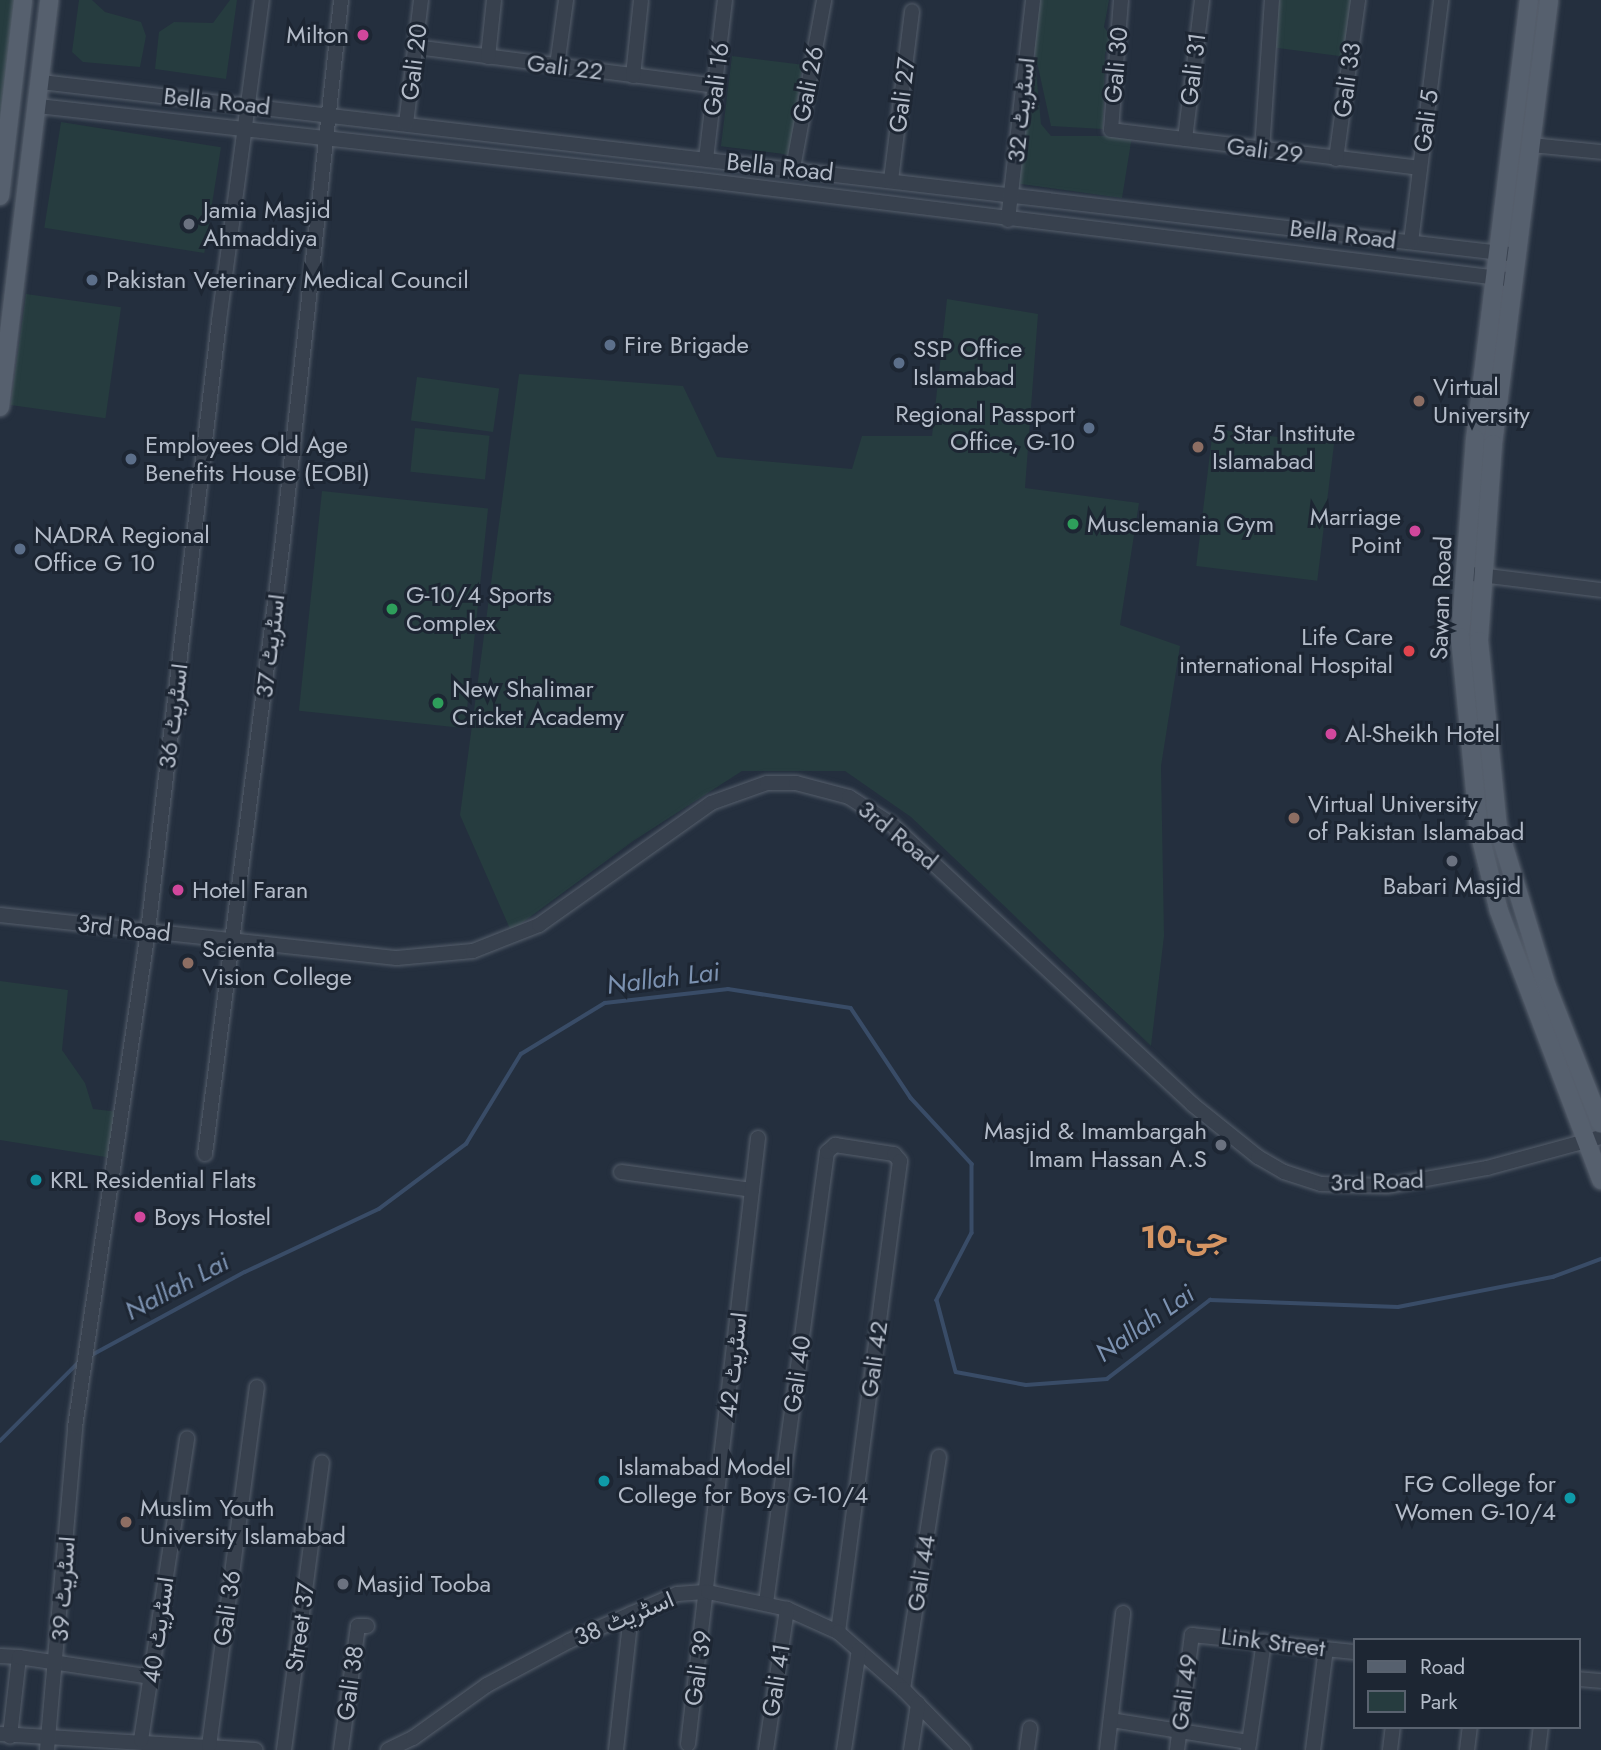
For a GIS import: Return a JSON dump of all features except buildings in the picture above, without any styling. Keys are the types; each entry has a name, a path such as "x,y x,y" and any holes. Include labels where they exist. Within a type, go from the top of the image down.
{"main road":[{"path":"0,197 23,0"},
{"path":"0,407 4,337 38,106 49,0"},
{"name":"Sawan Road","path":"1529,0 1494,278 1460,637 1479,831 1499,911 1594,1140 1601,1180"},
{"name":"Sawan Road","path":"1549,0 1493,444 1479,641 1498,827 1543,976 1601,1124"}],"street":[{"name":"اسٹریٹ 36","path":"95,1304 148,931 244,127 262,0"},
{"name":"اسٹریٹ 37","path":"205,1154 282,548 341,0"},
{"name":"Gali 20","path":"406,124 421,0"},
{"path":"488,57 494,0"},
{"path":"557,66 566,0"},
{"path":"633,76 641,0"},
{"name":"Gali 16","path":"706,159 725,0"},
{"name":"Gali 26","path":"793,168 824,0"},
{"name":"اسٹریٹ 32","path":"1008,220 1033,0"},
{"name":"Gali 30","path":"1111,130 1121,0"},
{"name":"Gali 31","path":"1185,139 1202,0"},
{"path":"1262,150 1272,0"},
{"name":"Gali 33","path":"1336,159 1358,0"},
{"name":"Gali 5","path":"1411,242 1441,0"},
{"name":"Gali 27","path":"891,180 912,10"},
{"name":"Gali 22","path":"416,47 715,86"},
{"name":"Bella Road","path":"41,82 249,103 406,124 1518,255"},
{"name":"Bella Road","path":"38,106 640,173 1515,280"},
{"name":"Gali 29","path":"1111,130 1420,168"},
{"path":"1531,145 1601,152"},
{"path":"640,173 643,152"},
{"path":"812,195 815,171"},
{"path":"1281,252 1284,228"},
{"path":"1465,573 1601,590"},
{"name":"3rd Road","path":"0,915 397,958 473,951 538,925 711,803 767,783 796,783 849,797 891,824 1192,1104 1231,1138 1284,1172 1321,1184 1387,1186 1435,1179 1594,1140"},
{"name":"اسٹریٹ 42","path":"708,1592 758,1138"},
{"name":"Gali 40","path":"766,1603 829,1146"},
{"name":"Gali 42","path":"829,1146 894,1154 900,1161 838,1632"},
{"path":"621,1172 752,1190"},
{"name":"اسٹریٹ 39","path":"47,1744 58,1661 75,1427 95,1304"},
{"name":"Gali 36","path":"201,1747 257,1387"},
{"name":"اسٹریٹ 40","path":"135,1744 151,1677 187,1438"},
{"name":"Gali 44","path":"903,1689 939,1457"},
{"name":"Street 37","path":"284,1750 323,1462"},
{"name":"اسٹریٹ 38","path":"388,1750 415,1744 487,1685 677,1594 708,1592 787,1609 838,1632 903,1689 962,1750"},
{"name":"Gali 39","path":"688,1744 708,1592"},
{"name":"Gali 41","path":"766,1750 787,1609"},
{"path":"1107,1750 1123,1613"},
{"path":"616,1750 631,1614"},
{"name":"Gali 38","path":"341,1750 358,1626 367,1626"},
{"name":"Link Street","path":"1192,1635 1352,1652"},
{"name":"Gali 49","path":"1177,1750 1192,1635"},
{"path":"1111,1720 1179,1730 1249,1746 1264,1641"},
{"path":"1313,1750 1326,1649"},
{"path":"844,1750 859,1650"},
{"path":"0,1656 58,1661 151,1677"},
{"path":"19,1657 15,1706 5,1735 47,1744 135,1744 256,1750"},
{"path":"1580,1679 1601,1681"},
{"path":"0,1704 15,1706"},
{"path":"911,1750 918,1704"},
{"path":"1027,1750 1030,1728"},
{"path":"1390,1750 1393,1729"},
{"path":"1468,1750 1470,1729"},
{"path":"1538,1750 1541,1729"}],"green space":[{"path":"0,0 15,0 0,124"},
{"path":"79,0 92,0 105,12 141,22 146,36 140,67 83,62 72,52"},
{"path":"230,0 237,0 226,79 155,69 159,32 174,22 213,23"},
{"path":"1039,0 1109,0 1104,27 1114,41 1105,53 1103,129 1051,126 1033,44"},
{"path":"1276,0 1354,0 1347,57 1270,47"},
{"path":"732,56 802,65 791,155 721,146"},
{"path":"1029,71 1036,71 1041,124 1051,136 1132,136 1122,198 1015,183"},
{"path":"61,122 221,147 204,253 44,228"},
{"path":"26,294 121,307 105,418 10,405"},
{"path":"947,299 1038,314 1025,488 1139,503 1120,625 1180,646 1161,766 1164,936 1151,1046 911,817 845,771 742,771 633,841 511,931 460,815 519,374 683,386 717,457 852,469 862,436 932,436"},
{"path":"417,377 499,389 493,432 411,421"},
{"path":"415,428 490,436 485,480 410,472"},
{"path":"1213,429 1334,444 1317,581 1196,566"},
{"name":"G-10/4 Sports Complex","path":"322,491 488,508 465,728 299,711"},
{"path":"0,981 68,990 62,1050 85,1083 93,1109 120,1112 112,1158 0,1140"}],"waterway":[{"name":"Nallah Lai","path":"90,1356 245,1272 379,1209 466,1144 521,1054 605,1003 728,989 851,1008 911,1098 972,1164 972,1233 937,1300 956,1372 1026,1385 1107,1379 1210,1300 1398,1307 1553,1277 1601,1259"},
{"name":"Nallah Lai","path":"0,1441 80,1361"}],"place":[{"name":"Milton","path":"363,35"},
{"name":"Jamia Masjid Ahmaddiya","path":"189,224"},
{"name":"Pakistan Veterinary Medical Council","path":"92,280"},
{"name":"Fire Brigade","path":"610,345"},
{"name":"SSP Office Islamabad","path":"899,363"},
{"name":"Virtual University","path":"1419,401"},
{"name":"Regional Passport Office, G-10","path":"1089,428"},
{"name":"5 Star Institute Islamabad","path":"1198,447"},
{"name":"Employees Old Age Benefits House (EOBI)","path":"131,459"},
{"name":"Musclemania Gym","path":"1073,524"},
{"name":"Marriage Point","path":"1415,531"},
{"name":"NADRA Regional Office G 10","path":"20,549"},
{"name":"G-10/4 Sports Complex","path":"392,609"},
{"name":"Life Care international Hospital","path":"1409,651"},
{"name":"New Shalimar Cricket Academy","path":"438,703"},
{"name":"Al-Sheikh Hotel","path":"1331,734"},
{"name":"Virtual University of Pakistan Islamabad","path":"1294,818"},
{"name":"Babari Masjid","path":"1452,861"},
{"name":"Hotel Faran","path":"178,890"},
{"name":"Scienta Vision College","path":"188,963"},
{"name":"Masjid & Imambargah Imam Hassan A.S","path":"1221,1145"},
{"name":"KRL Residential Flats","path":"36,1180"},
{"name":"Boys Hostel","path":"140,1217"},
{"name":"Islamabad Model College for Boys G-10/4","path":"604,1481"},
{"name":"FG College for Women G-10/4","path":"1570,1498"},
{"name":"Muslim Youth University Islamabad","path":"126,1522"},
{"name":"Masjid Tooba","path":"343,1584"}],"district":[{"name":"جی-10","path":"1184,1237"}]}
